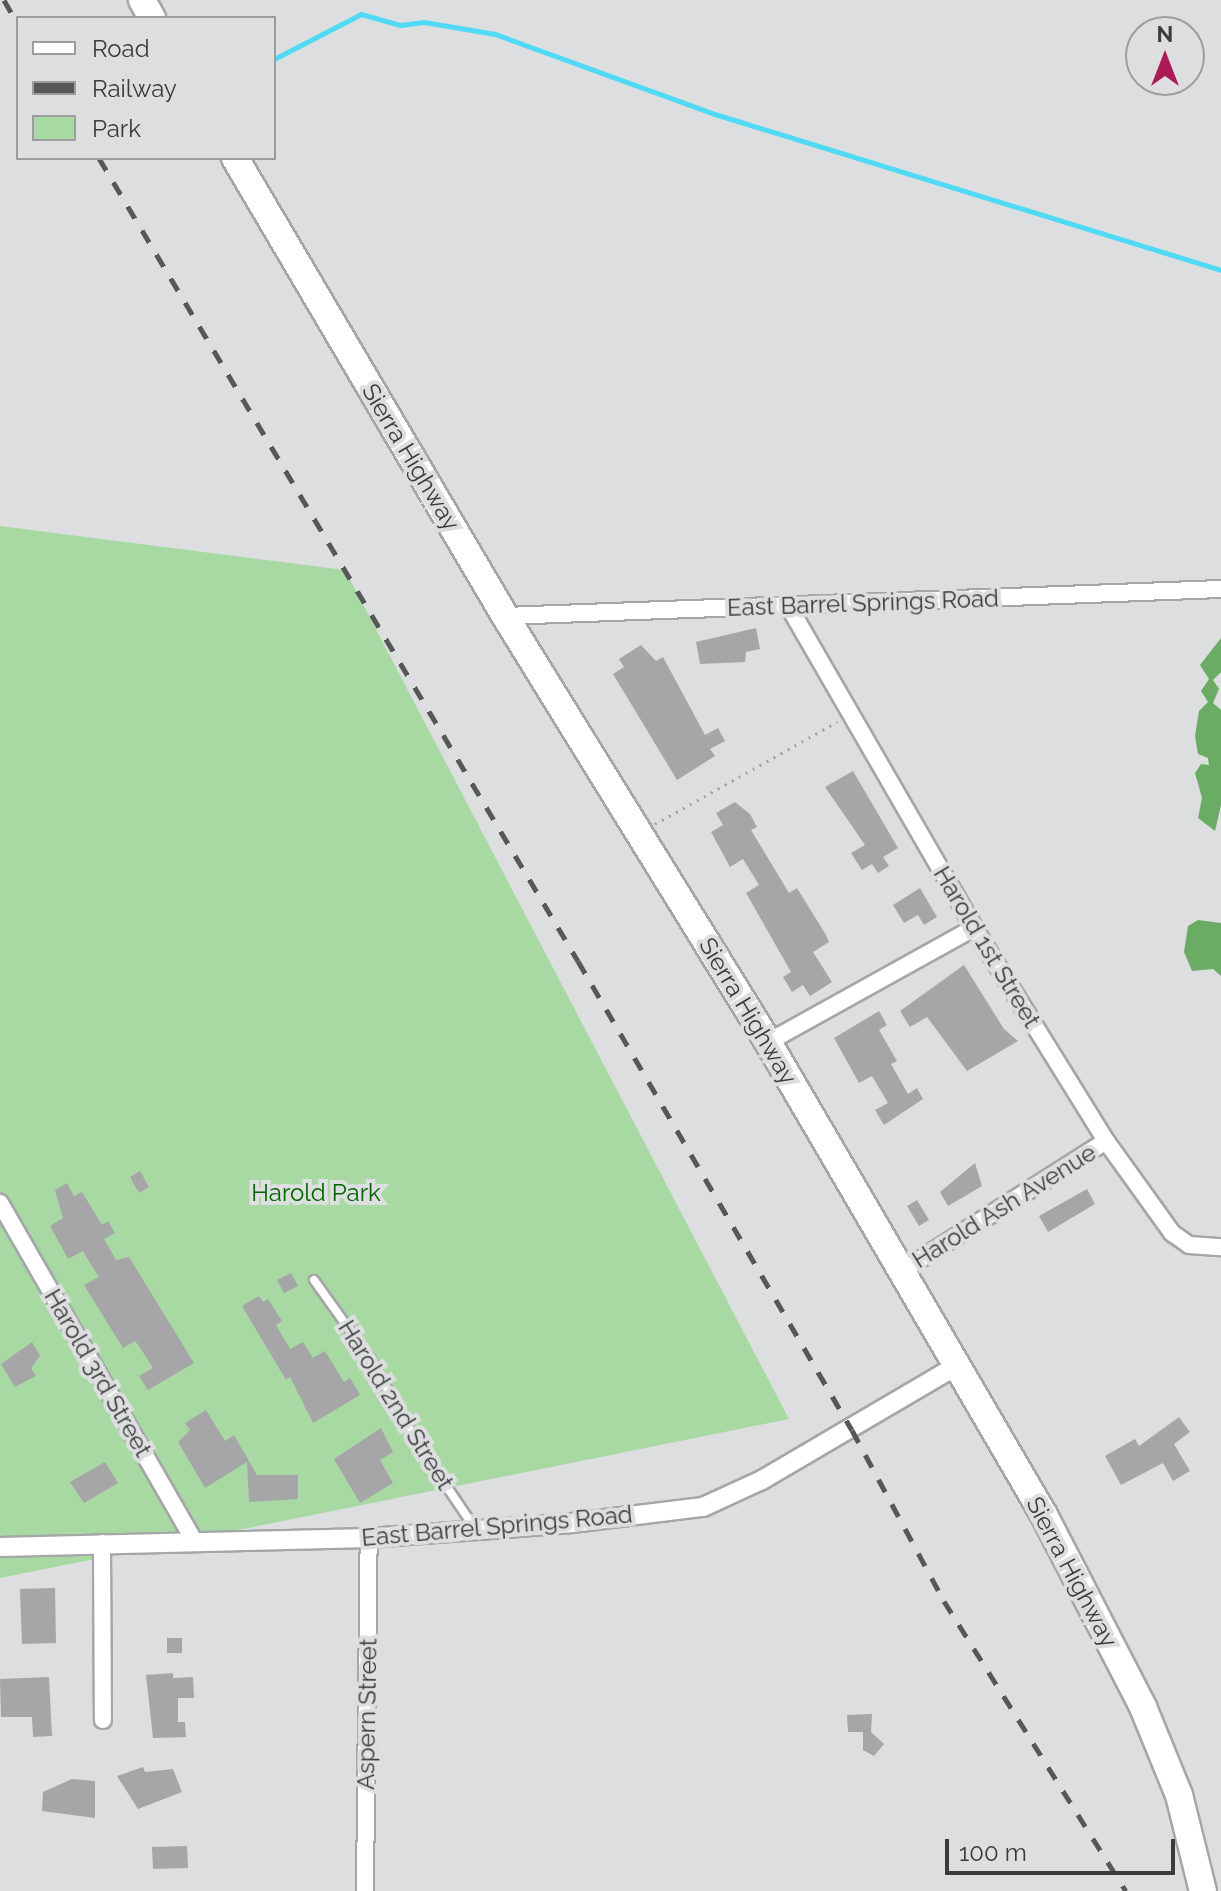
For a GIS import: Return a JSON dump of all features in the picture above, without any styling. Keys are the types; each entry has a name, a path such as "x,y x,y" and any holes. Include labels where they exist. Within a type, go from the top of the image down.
{"highway":[{"name":"Sierra Highway","path":"236,160 505,616 768,1042 1044,1515 1143,1707 1179,1795 1203,1891"}],"street":[{"name":"East Barrel Springs Road","path":"505,616 1221,589"},
{"name":"Harold 1st Street","path":"789,607 974,928 1106,1141 1172,1233 1189,1245 1221,1247"},
{"path":"768,1042 974,928"},
{"name":"Harold Ash Avenue","path":"902,1271 1106,1141"},
{"name":"Harold 3rd Street","path":"0,1203 195,1542"},
{"name":"East Barrel Springs Road","path":"0,1547 369,1538 476,1531 703,1507 801,1459 956,1366"},
{"name":"Aspern Street","path":"365,1891 369,1538"},
{"path":"102,1543 103,1720"}],"lane":[{"name":"Harold 2nd Street","path":"314,1280 371,1360 418,1444 476,1531"}],"path":[{"path":"639,833 850,714"}],"green space":[{"name":"Harold Park","path":"0,526 345,570 789,1419 0,1578"},
{"path":"1221,638 1221,672 1213,680 1219,689 1213,703 1221,710 1221,805 1215,831 1198,818 1202,798 1195,773 1201,764 1209,765 1208,758 1198,754 1195,736 1199,711 1208,702 1201,691 1209,679 1200,665"},
{"path":"1198,920 1221,923 1221,976 1213,969 1192,971 1184,952 1188,926"}],"building":[{"path":"756,628 760,649 746,652 745,662 700,664 696,642"},
{"path":"641,645 656,661 663,657 705,735 718,728 725,741 710,749 715,756 677,780 613,674 624,667 619,659"},
{"path":"853,771 898,848 883,857 889,866 878,873 872,864 862,870 851,853 865,845 825,787"},
{"path":"735,802 750,814 757,827 751,830 789,893 797,888 829,942 813,952 832,982 810,996 803,985 792,992 783,977 791,972 746,893 759,885 743,859 730,867 711,832 723,825 716,813"},
{"path":"920,888 937,917 924,925 918,915 904,923 893,905"},
{"path":"964,965 1004,1029 1018,1041 967,1071 927,1017 910,1027 900,1011"},
{"path":"879,1011 887,1025 879,1030 897,1061 891,1064 908,1094 917,1088 923,1099 884,1125 875,1110 888,1103 872,1076 859,1083 834,1038"},
{"path":"975,1163 982,1186 948,1206 940,1192"},
{"path":"140,1171 149,1187 139,1193 130,1177"},
{"path":"67,1183 74,1196 82,1192 102,1225 108,1221 115,1233 104,1239 116,1260 129,1257 194,1363 148,1390 139,1376 153,1368 135,1341 123,1348 84,1285 99,1277 83,1251 68,1259 50,1226 63,1218 55,1190"},
{"path":"1087,1189 1095,1204 1048,1232 1039,1216"},
{"path":"917,1200 929,1220 919,1226 907,1206"},
{"path":"291,1273 298,1286 284,1293 277,1280"},
{"path":"259,1296 263,1302 268,1299 282,1321 276,1325 290,1349 303,1342 313,1358 325,1351 344,1382 350,1378 360,1395 313,1423 290,1377 286,1380 242,1306"},
{"path":"32,1342 40,1356 31,1368 36,1376 15,1387 1,1364"},
{"path":"206,1410 225,1441 234,1435 257,1475 298,1475 298,1499 249,1502 247,1462 205,1488 178,1442 190,1430 185,1423"},
{"path":"1179,1417 1190,1432 1174,1444 1190,1471 1173,1481 1163,1463 1121,1485 1105,1456 1135,1439 1139,1446"},
{"path":"381,1428 393,1452 380,1460 393,1483 360,1503 334,1459"},
{"path":"105,1462 118,1483 84,1503 70,1482"},
{"path":"55,1588 56,1643 22,1644 20,1589"},
{"path":"167,1638 182,1638 182,1653 167,1653"},
{"path":"173,1673 173,1678 193,1677 194,1698 178,1698 178,1722 185,1722 186,1737 153,1738 146,1675"},
{"path":"49,1677 52,1736 33,1737 32,1717 1,1717 0,1679"},
{"path":"872,1714 871,1732 884,1744 874,1756 863,1750 863,1732 848,1732 847,1715"},
{"path":"143,1767 145,1772 173,1769 182,1792 138,1809 117,1776"},
{"path":"72,1779 95,1781 95,1818 42,1811 43,1792"},
{"path":"187,1846 188,1868 153,1869 152,1847"}],"waterway":[{"path":"276,58 361,14 400,25 424,22 495,34 718,115 1221,270"}],"railway":[{"path":"4,0 16,21"},
{"path":"100,160 578,961 852,1430 944,1601 1126,1891"}]}
